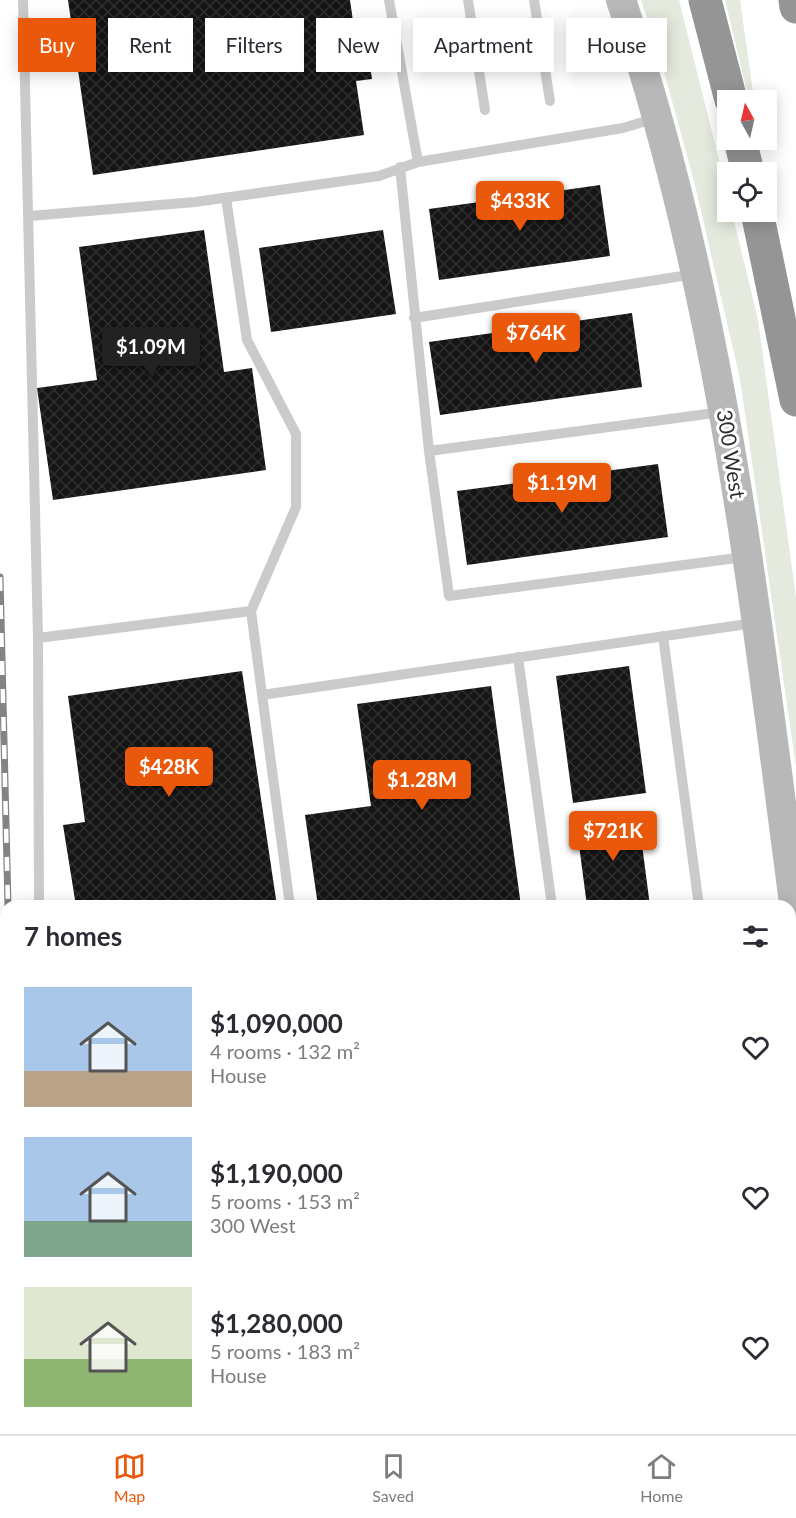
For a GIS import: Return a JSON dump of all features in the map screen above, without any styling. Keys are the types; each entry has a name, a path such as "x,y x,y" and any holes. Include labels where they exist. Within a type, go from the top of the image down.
{"highway":[{"path":"705,0 728,90"},
{"path":"795,0 796,7"},
{"path":"759,222 796,400"}],"street":[{"name":"300 West","path":"621,0 657,118 697,274 726,412 748,557 794,900"}],"lane":[{"path":"23,0 30,216 38,638 39,900"},
{"path":"389,0 418,162"},
{"path":"468,0 485,110"},
{"path":"534,0 550,101"},
{"path":"30,216 226,198 379,176 418,162 623,128 657,118"},
{"path":"400,168 429,450 449,596 748,557"},
{"path":"226,198 247,340 296,434 296,507 251,611 289,900"},
{"path":"414,318 697,274"},
{"path":"429,450 726,412"},
{"path":"38,638 251,611"},
{"path":"262,695 757,622"},
{"path":"663,636 698,900"},
{"path":"518,657 551,900"}],"shaded area":[{"path":"641,0 679,0 720,162 717,162 717,222 734,222 758,320 796,598 796,767 740,379 694,181 664,72 667,72 667,18 647,18"},
{"path":"725,0 740,0 753,90 747,90"}],"building":[{"path":"68,0 350,0 353,18 316,18 316,72 371,72 372,79 356,81 364,135 93,175 78,72 96,72 96,18 71,18"},
{"path":"600,185 610,256 439,280 429,209"},
{"path":"204,230 224,372 252,368 266,470 53,500 37,388 97,380 79,247"},
{"path":"383,230 396,314 271,332 259,248"},
{"path":"632,313 642,387 440,415 429,342"},
{"path":"658,464 668,537 467,565 457,491"},
{"path":"629,666 646,793 573,803 556,676"},
{"path":"242,671 276,900 75,900 63,825 85,822 68,696"},
{"path":"491,686 520,900 317,900 305,815 371,806 357,704"},
{"path":"638,814 649,900 586,900 576,822"}],"railway":[{"path":"0,577 8,900"}]}
